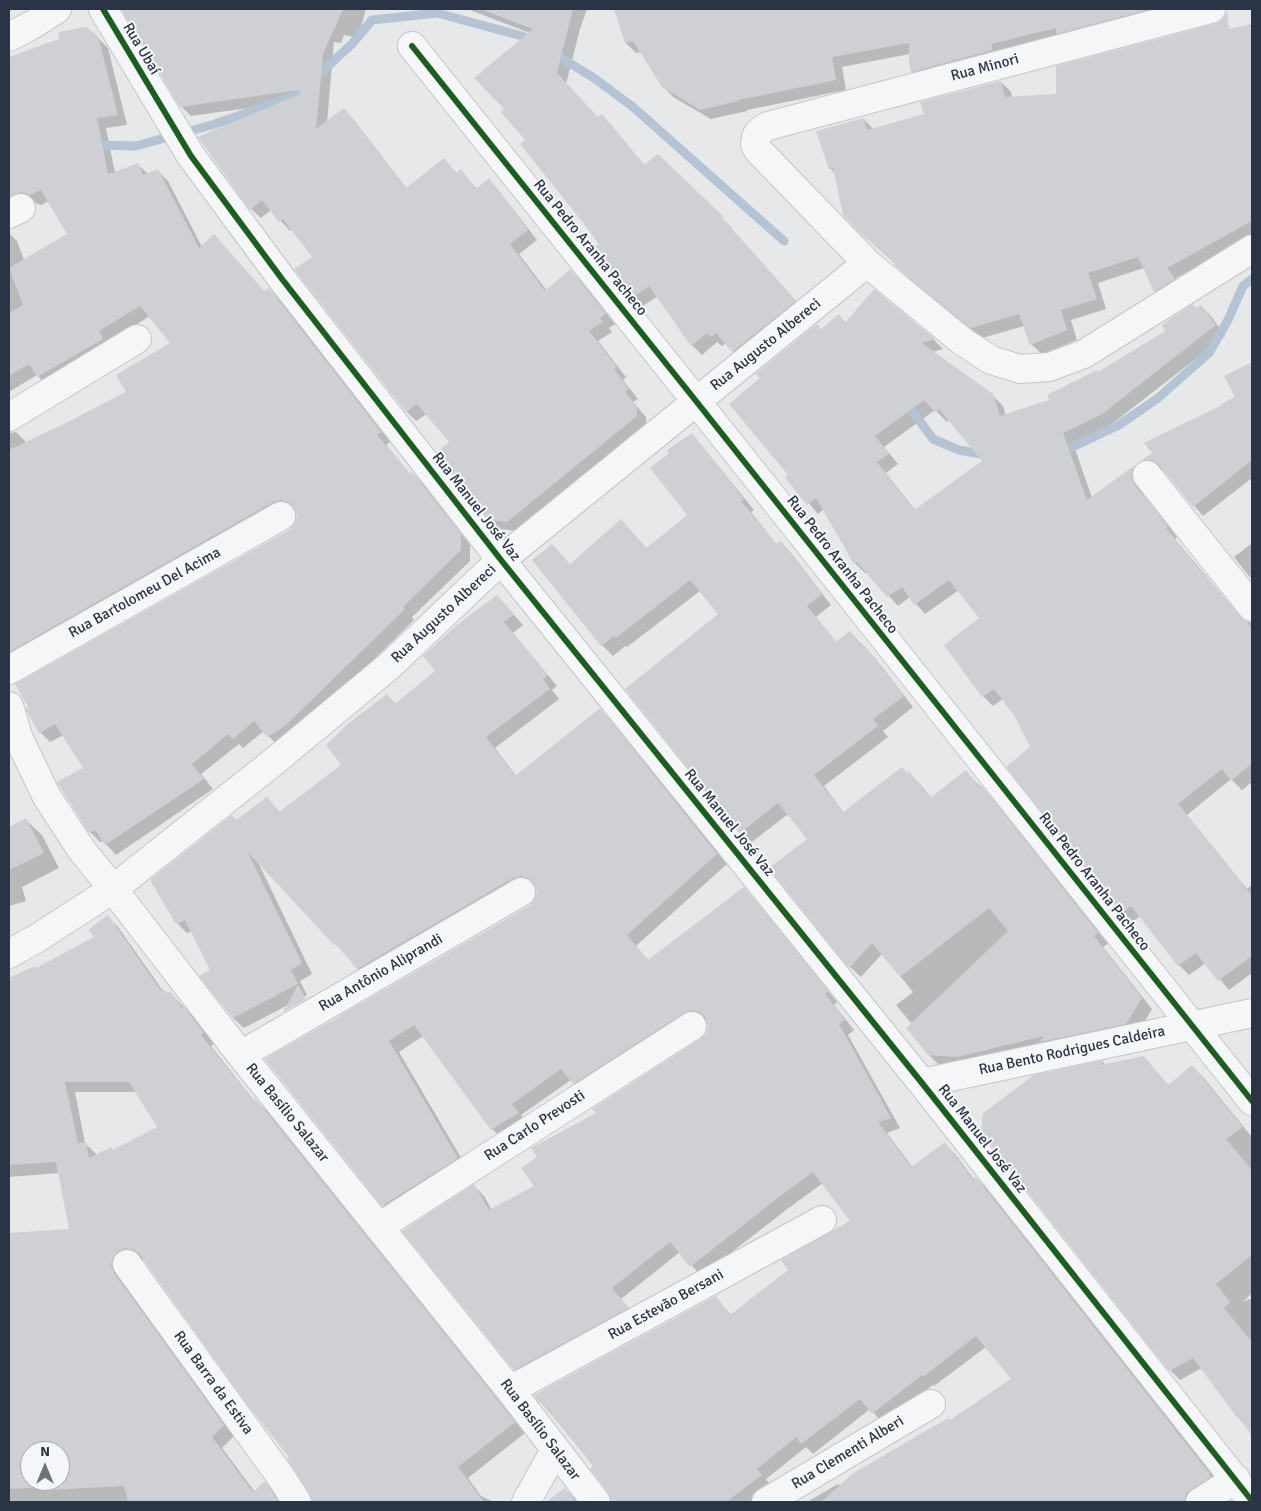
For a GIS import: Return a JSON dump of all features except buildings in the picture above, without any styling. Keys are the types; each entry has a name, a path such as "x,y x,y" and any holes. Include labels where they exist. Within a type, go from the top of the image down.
{"street":[{"path":"9,37 57,9"},
{"name":"Rua Ubaí","path":"103,9 191,156"},
{"name":"Rua Minori","path":"867,263 758,150 755,145 755,138 760,130 778,123 1211,9"},
{"name":"Rua Pedro Aranha Pacheco","path":"412,46 1252,1101"},
{"name":"Rua Manuel José Vaz","path":"191,156 282,279 501,560 922,1083 1252,1501"},
{"path":"867,263 962,341 991,360 1020,369 1049,366 1084,354 1252,250"},
{"name":"Rua Augusto Albereci","path":"9,954 39,937 113,888 271,764 388,667 501,560 867,263"},
{"path":"9,417 137,339"},
{"path":"1147,476 1252,607"},
{"name":"Rua Bartolomeu Del Acima","path":"9,670 281,516"},
{"name":"Rua Basílio Salazar","path":"9,706 19,739 47,797 81,850 113,888 241,1055 510,1390 596,1502"},
{"name":"Rua Antônio Aliprandi","path":"241,1055 522,892"},
{"name":"Rua Bento Rodrigues Caldeira","path":"922,1083 1252,1013"},
{"name":"Rua Carlo Prevosti","path":"379,1226 692,1026"},
{"name":"Rua Estevão Bersani","path":"510,1390 822,1220"},
{"name":"Rua Barra da Estiva","path":"127,1264 281,1477 297,1502"},
{"name":"Rua Clementi Alberi","path":"766,1502 931,1404"},
{"path":"526,1502 555,1450"},
{"path":"1200,1502 1236,1479"}],"waterway":[{"path":"91,145 136,146 215,124 295,96 352,44 372,20 437,13 522,36 535,42"},
{"path":"550,51 594,78 633,107 784,241"},
{"path":"1057,451 1066,450 1119,425 1158,398 1209,353 1228,320 1243,286 1252,279"},
{"path":"905,401 933,439 959,450 987,455"}],"cycle path":[{"path":"103,9 191,156 282,279 501,560 922,1083 1252,1501"},
{"path":"412,46 1252,1101"}]}
